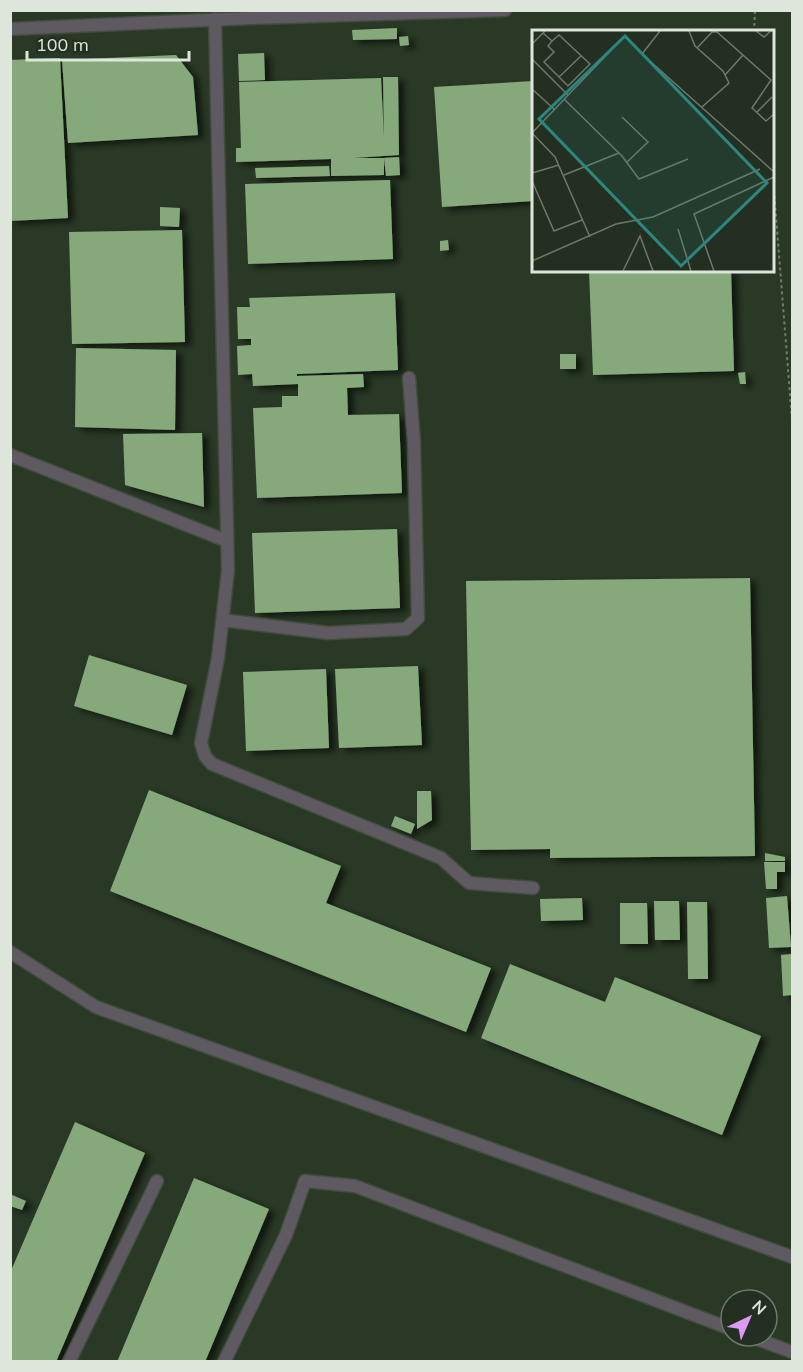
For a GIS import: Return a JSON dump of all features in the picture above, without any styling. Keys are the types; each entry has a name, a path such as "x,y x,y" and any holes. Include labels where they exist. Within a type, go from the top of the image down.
{"street":[{"path":"116,10 117,24"},
{"path":"10,29 215,19 251,14 505,10"},
{"path":"215,19 228,570 201,743 205,756 212,765 441,858 469,883 532,888"},
{"path":"222,620 328,633 406,629 418,618 414,442 409,378"},
{"path":"10,454 227,541"},
{"path":"10,952 96,1007 792,1257"},
{"path":"69,1362 157,1181"},
{"path":"224,1362 286,1235 305,1181 355,1186 719,1324"}],"path":[{"path":"754,30 755,10"},
{"path":"773,189 792,420"}],"shaded area":[{"path":"11,11 792,11 792,1361 11,1361"}],"building":[{"path":"397,28 397,39 353,40 352,30"},
{"path":"408,36 409,45 400,46 399,37"},
{"path":"264,53 265,80 239,81 238,54"},
{"path":"176,55 193,77 198,135 68,143 62,60"},
{"path":"60,58 68,218 10,221 10,60"},
{"path":"383,77 398,77 399,155 353,158 384,158 384,175 331,176 331,159 236,162 236,148 241,148 239,82 381,78 384,138"},
{"path":"532,81 532,201 442,207 434,87"},
{"path":"399,157 400,175 386,176 384,158"},
{"path":"329,166 330,176 256,178 255,168"},
{"path":"390,180 393,259 248,264 245,184"},
{"path":"160,207 180,208 179,227 160,226"},
{"path":"182,230 185,342 72,344 69,232"},
{"path":"448,240 449,250 440,251 440,241"},
{"path":"589,272 731,272 734,371 593,375"},
{"path":"395,293 398,370 297,374 297,376 363,374 364,387 347,388 348,415 399,414 402,493 257,498 253,408 282,407 282,396 298,396 298,384 253,386 252,374 238,375 237,346 251,345 251,339 238,339 237,307 250,307 249,298"},
{"path":"76,348 176,350 175,430 75,427"},
{"path":"560,354 576,354 576,369 560,369"},
{"path":"745,372 746,384 740,384 738,373"},
{"path":"202,433 204,507 125,485 123,434"},
{"path":"397,529 400,608 255,613 252,533"},
{"path":"750,578 755,856 550,858 550,849 471,850 466,581"},
{"path":"89,655 187,685 172,735 74,706"},
{"path":"418,666 422,745 339,748 335,669"},
{"path":"326,669 329,748 246,751 243,672"},
{"path":"149,790 341,866 326,903 491,968 466,1032 110,891"},
{"path":"417,791 431,791 432,820 417,829"},
{"path":"395,816 415,824 411,834 391,826"},
{"path":"765,853 785,857 785,861 765,861"},
{"path":"764,862 785,862 785,872 777,872 777,889 766,889"},
{"path":"787,896 791,947 769,948 766,898"},
{"path":"582,898 583,920 541,921 540,899"},
{"path":"654,901 679,901 680,940 655,940"},
{"path":"687,902 707,902 708,979 688,979"},
{"path":"620,903 647,903 648,944 620,944"},
{"path":"791,954 792,995 783,996 781,955"},
{"path":"510,964 605,1002 615,977 761,1036 722,1135 481,1038"},
{"path":"75,1122 145,1153 56,1362 13,1362 10,1360 10,1273"},
{"path":"194,1178 269,1209 205,1362 117,1362"},
{"path":"10,1194 26,1201 22,1210 10,1206"}]}
